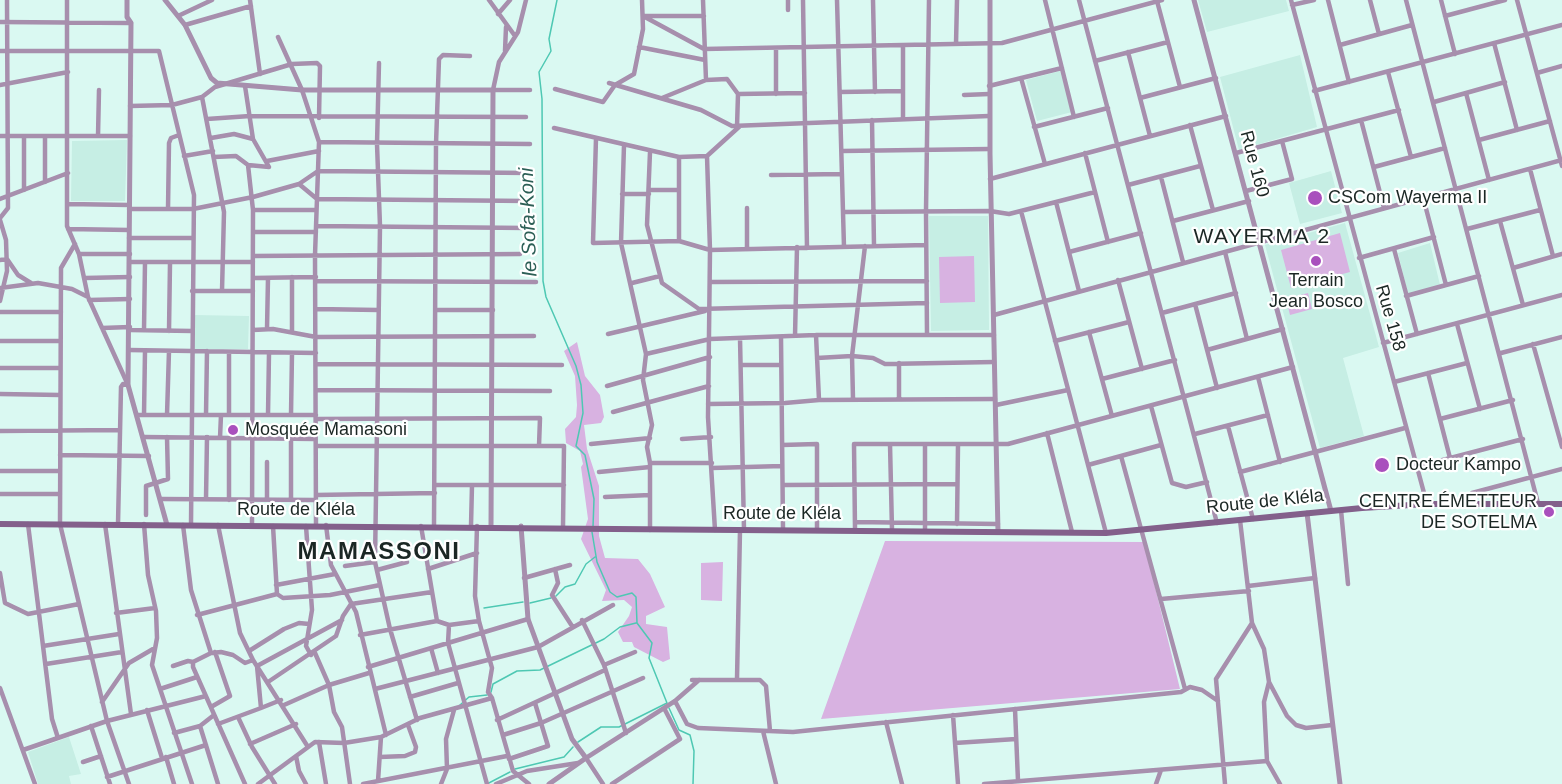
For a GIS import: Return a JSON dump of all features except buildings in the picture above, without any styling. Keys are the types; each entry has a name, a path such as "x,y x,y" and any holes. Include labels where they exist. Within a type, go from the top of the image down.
{"main road":[{"name":"Route de Kléla","path":"0,524 521,526 650,530 817,530 855,525 891,526 925,531 1106,532 1217,523 1331,510 1427,504 1562,504"}],"street":[{"path":"0,302 1,288 7,271 6,240 1,229 0,216 8,208 7,0"},
{"path":"67,0 68,229 80,254 88,298 128,385 167,525"},
{"path":"127,0 127,17 131,23 128,385"},
{"path":"165,0 185,25 211,78 224,85 302,90 530,90"},
{"path":"178,16 212,0"},
{"path":"250,0 260,74"},
{"path":"489,0 506,27 515,36"},
{"path":"498,14 510,0"},
{"path":"491,526 493,90 494,78 515,36 526,0"},
{"path":"555,90 603,102 615,85 634,74 643,16 642,0"},
{"path":"704,0 706,80"},
{"path":"788,0 788,10"},
{"path":"803,0 807,248"},
{"path":"837,0 844,247"},
{"path":"873,0 875,92"},
{"path":"927,335 929,0"},
{"path":"956,44 957,0"},
{"path":"990,0 989,149 998,445 998,532"},
{"path":"1045,0 1074,117"},
{"path":"1079,0 1217,523"},
{"name":"Rue 160","path":"1194,0 1331,510"},
{"path":"1291,3 1314,0"},
{"path":"1328,0 1350,82"},
{"path":"1370,0 1379,34"},
{"path":"1406,0 1501,353 1538,503"},
{"path":"1441,0 1455,54"},
{"path":"1445,16 1483,3 1505,0"},
{"path":"994,315 1456,188 1561,163 1517,0"},
{"path":"643,16 704,49 1002,43 1160,1 1180,87"},
{"name":"Rue 158","path":"1291,3 1427,504"},
{"path":"185,25 251,6"},
{"path":"643,16 704,16"},
{"path":"0,22 131,23"},
{"path":"1340,45 1412,25"},
{"path":"1314,91 1562,25"},
{"path":"505,52 506,27"},
{"path":"279,36 302,90 319,142 315,255 316,525"},
{"path":"1095,61 1168,42"},
{"path":"1494,44 1517,130"},
{"path":"903,45 903,119"},
{"path":"639,47 705,60"},
{"path":"776,48 776,94"},
{"path":"0,51 159,51 194,195 191,499 187,525 197,615 230,696 210,707"},
{"path":"1128,52 1150,136"},
{"path":"434,526 438,254 436,144 440,56 470,57"},
{"path":"379,63 377,144 380,226 375,562 390,629 417,720"},
{"path":"208,90 292,64 319,64 319,118"},
{"path":"1537,73 1562,66"},
{"path":"989,86 1062,68"},
{"path":"0,85 68,72"},
{"path":"1388,72 1411,157"},
{"path":"130,106 172,105 202,97 208,90 211,78"},
{"path":"1021,78 1045,164"},
{"path":"1140,98 1216,78"},
{"path":"554,128 679,157 707,156 738,127 738,94 727,79 706,80 661,98"},
{"path":"1434,102 1504,82"},
{"path":"609,83 701,110 726,124 738,127 989,116"},
{"path":"184,156 213,154 236,156 248,165 269,167 253,139 245,86"},
{"path":"98,136 99,90"},
{"path":"840,92 903,91"},
{"path":"738,94 805,93"},
{"path":"1466,93 1489,180"},
{"path":"964,95 989,94"},
{"path":"202,97 222,203 222,291"},
{"path":"1034,127 1107,108"},
{"path":"1236,153 1399,110"},
{"path":"207,119 250,116 526,117"},
{"path":"990,179 1226,116"},
{"path":"872,120 874,246"},
{"path":"1361,120 1384,208"},
{"path":"1479,140 1550,122"},
{"path":"1190,125 1213,210"},
{"path":"210,138 234,134 253,139"},
{"path":"168,209 169,143 171,138 179,135"},
{"path":"0,136 130,136"},
{"path":"24,136 24,190"},
{"path":"45,136 45,182"},
{"path":"596,138 593,243 679,241 710,250 926,245"},
{"path":"1246,191 1292,179 1282,141"},
{"path":"319,142 530,144"},
{"path":"624,145 621,243 632,283 646,354 644,376 652,425 647,447 650,465 650,530"},
{"path":"1374,167 1446,148"},
{"path":"842,151 989,149"},
{"path":"267,161 319,151"},
{"path":"650,152 647,225 662,283 699,309 927,303"},
{"path":"1085,153 1108,242"},
{"path":"707,156 710,250 708,404 715,530"},
{"path":"679,157 679,241"},
{"path":"248,165 253,197 252,525"},
{"path":"1128,185 1200,166"},
{"path":"1530,169 1553,256"},
{"path":"68,204 193,209 253,197 299,184 318,171 530,173"},
{"path":"0,199 68,173"},
{"path":"771,176 842,174"},
{"path":"1161,177 1184,262"},
{"path":"299,184 317,199 528,201"},
{"path":"622,194 679,190"},
{"path":"843,212 990,211 1009,214 1095,192"},
{"path":"1423,197 1446,285"},
{"path":"1173,221 1249,201"},
{"path":"1056,202 1079,291"},
{"path":"747,208 747,249"},
{"path":"253,210 316,210"},
{"path":"1467,229 1540,210"},
{"path":"1021,211 1106,532"},
{"path":"1500,221 1522,305"},
{"path":"316,226 528,228"},
{"path":"68,229 129,230"},
{"path":"253,232 316,232"},
{"path":"1069,252 1141,233"},
{"path":"1359,258 1434,237"},
{"path":"129,238 193,238"},
{"path":"75,244 61,268 60,524 106,721 129,784"},
{"path":"853,399 852,356 866,246"},
{"path":"795,336 797,247"},
{"path":"1394,249 1417,334"},
{"path":"1225,252 1247,339"},
{"path":"80,254 130,254"},
{"path":"130,262 222,262 315,255 520,254"},
{"path":"1513,268 1562,254"},
{"path":"0,260 7,259"},
{"path":"7,259 18,275 31,283"},
{"path":"144,330 145,262"},
{"path":"169,331 170,263"},
{"path":"632,283 660,276"},
{"path":"1406,296 1479,276"},
{"path":"292,277 292,331"},
{"path":"85,278 130,278"},
{"path":"253,278 536,282"},
{"path":"267,329 268,278"},
{"path":"710,282 927,280"},
{"path":"1119,280 1142,369"},
{"path":"1,288 31,283 72,289 88,298 130,299"},
{"path":"192,291 253,291"},
{"path":"1162,313 1236,293"},
{"path":"1383,343 1562,295"},
{"path":"1195,304 1217,388"},
{"path":"316,309 378,310"},
{"path":"437,310 493,310"},
{"path":"608,334 710,310"},
{"path":"0,312 60,312"},
{"path":"1055,341 1130,322"},
{"path":"1457,324 1480,409"},
{"path":"102,328 192,331"},
{"path":"1207,350 1283,329"},
{"path":"253,330 292,331 316,337 534,336"},
{"path":"1089,332 1112,416"},
{"path":"646,354 710,339 795,336 994,335"},
{"path":"816,336 819,400"},
{"path":"1501,353 1562,336"},
{"path":"781,337 783,529"},
{"path":"738,679 743,467 740,338"},
{"path":"0,341 60,341"},
{"path":"1533,344 1562,447"},
{"path":"129,351 316,353"},
{"path":"144,415 145,351"},
{"path":"167,415 169,351"},
{"path":"206,415 207,351"},
{"path":"229,352 229,415"},
{"path":"268,415 269,353"},
{"path":"291,353 291,415"},
{"path":"817,357 852,356 873,358 885,363 994,362"},
{"path":"607,386 710,357"},
{"path":"1102,379 1174,360"},
{"path":"899,363 899,399"},
{"path":"1394,382 1467,363"},
{"path":"316,364 562,365"},
{"path":"741,366 782,365"},
{"path":"855,525 854,444 998,445 1293,367"},
{"path":"0,368 60,368"},
{"path":"1428,373 1450,458"},
{"path":"1258,376 1280,462"},
{"path":"118,524 121,387 123,384 128,385"},
{"path":"613,412 709,386"},
{"path":"316,390 550,392"},
{"path":"708,404 853,399 995,402 1068,390"},
{"path":"0,394 60,395"},
{"path":"1440,419 1513,400"},
{"path":"1151,406 1172,483 1186,487 1206,482"},
{"path":"137,415 540,418 539,446"},
{"path":"220,438 221,415"},
{"path":"1195,434 1268,415"},
{"path":"1228,426 1252,519"},
{"path":"1240,472 1405,428"},
{"path":"0,431 120,430"},
{"path":"1047,433 1072,532"},
{"path":"144,437 315,439"},
{"path":"146,515 146,486 168,479 167,437"},
{"path":"206,499 207,437"},
{"path":"682,439 711,437"},
{"path":"229,438 229,500"},
{"path":"591,444 650,438"},
{"path":"291,439 291,499"},
{"path":"1416,467 1523,439"},
{"path":"782,445 817,444 817,530"},
{"path":"890,444 891,526 925,523 998,524"},
{"path":"925,444 925,531"},
{"path":"957,524 958,445"},
{"path":"1088,465 1161,445"},
{"path":"316,446 564,446 563,527"},
{"path":"60,455 149,456"},
{"path":"1121,456 1144,530 1185,689"},
{"path":"267,462 267,499"},
{"path":"598,472 650,465 782,466"},
{"path":"1464,504 1472,493 1562,469"},
{"path":"0,471 60,471"},
{"path":"783,485 957,484"},
{"path":"435,485 564,485"},
{"path":"472,485 477,553 475,596 479,621 492,668 490,695 513,771 529,784"},
{"path":"161,499 252,500 435,493"},
{"path":"0,494 60,494"},
{"path":"605,497 650,495"},
{"path":"1341,510 1348,584"},
{"path":"1307,513 1340,784"},
{"path":"1240,520 1252,623 1264,649 1269,682 1287,716 1296,725 1306,728 1332,725"},
{"path":"28,524 52,719 58,738"},
{"path":"105,524 131,714"},
{"path":"144,524 148,575 155,608 157,638 153,649 152,665 192,784"},
{"path":"218,525 233,605 249,651 309,747"},
{"path":"326,525 331,565 351,604 375,689 384,736 378,781"},
{"path":"273,526 277,594"},
{"path":"306,526 312,596 306,646 313,654 329,685 334,712 342,727 350,784"},
{"path":"421,526 437,621"},
{"path":"521,526 528,619 572,739 603,784"},
{"path":"428,569 477,553"},
{"path":"345,566 375,562"},
{"path":"377,570 407,562"},
{"path":"524,578 570,565"},
{"path":"555,569 558,583 552,595 572,626"},
{"path":"0,573 5,603 28,614 79,604"},
{"path":"276,585 335,574"},
{"path":"1161,599 1315,578"},
{"path":"197,615 277,594 283,598 312,596 380,585"},
{"path":"351,604 432,592"},
{"path":"268,682 313,654 336,636 351,604"},
{"path":"375,689 538,647 582,620 613,605"},
{"path":"116,613 155,608"},
{"path":"284,705 399,658 528,619"},
{"path":"257,666 342,620"},
{"path":"582,620 604,667 626,733"},
{"path":"360,634 437,621 450,625 479,621"},
{"path":"249,651 284,629 299,623 309,624"},
{"path":"1225,784 1216,680 1252,623"},
{"path":"450,625 448,643 487,783"},
{"path":"43,646 119,634"},
{"path":"431,648 438,673"},
{"path":"102,702 129,663 153,649"},
{"path":"46,664 92,659 122,652"},
{"path":"497,720 555,694 635,652"},
{"path":"173,666 188,661 193,662 213,653 233,655 245,663 253,660"},
{"path":"193,662 197,677 245,784"},
{"path":"257,666 261,708"},
{"path":"160,689 197,677"},
{"path":"503,735 541,723 643,678"},
{"path":"692,680 760,680 765,685 770,731"},
{"path":"549,784 675,701 699,680"},
{"path":"1269,682 1264,702 1267,760 1280,784"},
{"path":"410,697 458,683"},
{"path":"675,701 687,724 698,728 770,731 1181,693 1190,687 1202,690 1218,701"},
{"path":"0,688 35,784"},
{"path":"258,784 296,755 319,742 344,743 384,736 417,720 454,710 465,702 490,695"},
{"path":"23,750 106,721 206,696"},
{"path":"218,724 280,700"},
{"path":"363,784 547,748 535,703"},
{"path":"612,784 680,739 664,708"},
{"path":"1015,709 1018,781"},
{"path":"441,784 447,769 446,739 454,710"},
{"path":"147,711 174,784"},
{"path":"174,733 200,726 214,715"},
{"path":"953,715 958,784"},
{"path":"238,717 250,744 275,784"},
{"path":"886,722 902,784"},
{"path":"250,744 296,724"},
{"path":"380,756 405,756 415,752 416,747 408,724"},
{"path":"91,726 110,784"},
{"path":"200,726 218,784"},
{"path":"762,731 776,784"},
{"path":"956,743 1016,739"},
{"path":"319,742 326,784"},
{"path":"107,777 206,746"},
{"path":"296,755 299,771 306,784"},
{"path":"82,762 101,756"},
{"path":"984,784 1267,760"},
{"path":"496,784 527,771 579,763"},
{"path":"1156,784 1161,769"}],"shaded area":[{"path":"1198,0 1286,0 1289,11 1207,32"},
{"path":"1300,55 1317,127 1239,150 1220,77"},
{"path":"1060,71 1072,112 1037,121 1026,80"},
{"path":"127,140 125,201 71,201 72,141"},
{"name":"CSCom Wayerma II","path":"1331,171 1342,213 1300,224 1289,183"},
{"path":"929,216 988,216 989,330 931,331"},
{"path":"1345,223 1379,347 1343,358 1364,436 1320,448 1265,245"},
{"name":"Terrain Jean Bosco","path":"1340,233 1350,272 1291,288 1281,250"},
{"path":"1430,243 1440,285 1408,294 1398,253"},
{"path":"974,256 975,302 940,303 939,257"},
{"path":"1308,293 1312,309 1290,315 1286,299"},
{"path":"194,315 249,316 248,349 194,349"},
{"path":"577,342 585,376 600,395 604,417 601,423 584,425 587,449 599,486 599,536 605,558 638,559 650,574 665,607 646,616 646,624 667,627 670,659 663,662 634,647 632,642 623,642 618,632 632,607 624,600 602,601 606,590 581,539 588,519 581,467 583,464 580,451 566,443 565,429 576,417 577,405 575,376 564,351"},
{"path":"885,541 1144,542 1180,689 821,719"},
{"path":"723,562 722,601 701,600 701,563"},
{"path":"69,737 81,774 69,776 71,784 38,784 28,752"}],"waterway":[{"name":"le Sofa-Koni","path":"557,0 549,39 551,51 539,72 542,99 543,281 546,297 576,366 581,385 583,413 576,446 585,455 594,499 593,527"},
{"name":"le Sofa-Koni","path":"592,532 597,562 610,592 617,597 632,593 636,597 637,623 652,643 649,658 667,703"},
{"path":"556,596 565,587 575,584 586,564 595,557"},
{"path":"530,603 551,598"},
{"path":"484,608 523,602"},
{"path":"491,692 493,684 517,671 540,670 604,639 620,627 636,623"},
{"path":"460,705 469,697 487,695"},
{"path":"578,742 601,727 619,727 667,703"},
{"name":"le Sofa-Koni","path":"669,708 679,730 690,735 694,751 693,784"},
{"path":"515,769 564,757 573,747"},
{"path":"487,784 510,772"}],"place":[{"name":"CSCom Wayerma II","path":"1315,198"},
{"name":"Terrain Jean Bosco","path":"1316,261"},
{"name":"Mosquée Mamasoni","path":"233,430"},
{"name":"Docteur Kampo","path":"1382,465"},
{"name":"CENTRE ÉMETTEUR DE SOTELMA","path":"1549,512"}],"district":[{"name":"WAYERMA 2","path":"1262,237"},
{"name":"MAMASSONI","path":"379,552"}]}
